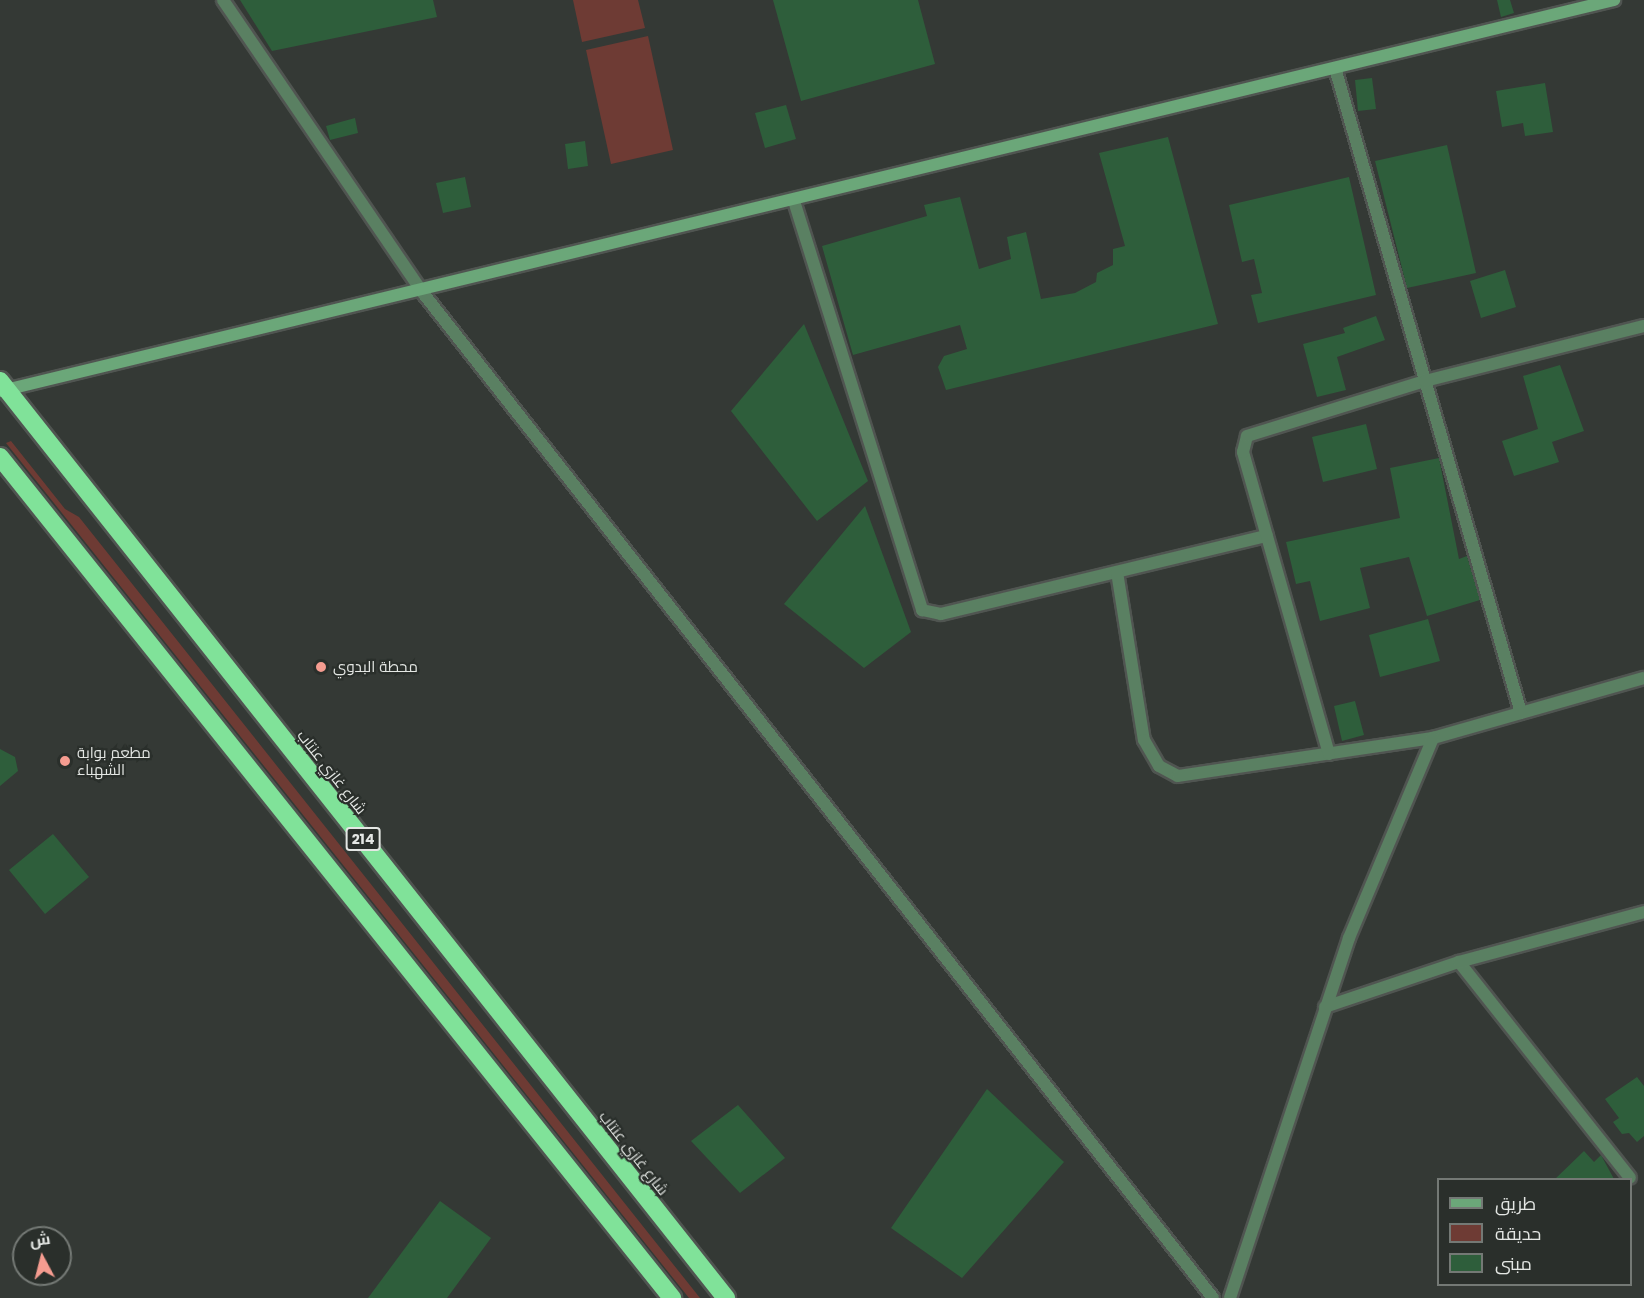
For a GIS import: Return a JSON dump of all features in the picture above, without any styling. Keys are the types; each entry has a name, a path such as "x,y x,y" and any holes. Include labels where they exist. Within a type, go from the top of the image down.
{"highway":[{"name":"شارع غازي عنتاب","path":"2,387 726,1298"},
{"path":"0,457 672,1298"}],"street":[{"path":"223,0 423,293 1213,1298"},
{"path":"2,387 423,293 1614,0"},
{"path":"1335,68 1521,713"},
{"path":"794,201 922,610 942,614 1267,536"},
{"path":"1329,754 1243,452 1247,436 1425,381 1644,326"},
{"path":"1117,572 1144,740 1159,766 1178,776 1433,738 1644,678"},
{"path":"1230,1298 1325,1007 1433,738"},
{"path":"1325,1007 1459,962 1644,912"},
{"path":"1459,962 1630,1178"}],"green space":[{"path":"573,0 638,0 645,28 582,42"},
{"path":"648,36 673,150 611,164 586,50"},
{"path":"11,441 65,509 79,517 700,1298 689,1298 6,443"}],"building":[{"path":"240,0 433,0 437,17 272,51"},
{"path":"773,0 918,0 935,64 801,101"},
{"path":"1497,0 1510,0 1514,13 1501,17"},
{"path":"1372,78 1376,109 1358,111 1355,80"},
{"path":"1545,83 1553,132 1525,136 1523,123 1502,127 1496,91"},
{"path":"786,105 796,139 765,148 755,113"},
{"path":"355,118 358,133 330,140 326,126"},
{"path":"1168,137 1218,324 946,390 938,367 944,356 967,349 960,325 853,355 822,246 927,216 924,205 960,197 979,269 1011,259 1007,237 1026,232 1041,299 1075,293 1096,282 1097,273 1113,265 1113,249 1125,246 1099,153"},
{"path":"585,141 588,166 568,169 565,144"},
{"path":"1447,145 1476,273 1407,288 1375,161"},
{"path":"465,177 471,207 443,213 436,183"},
{"path":"1349,177 1376,295 1258,323 1251,295 1262,293 1254,259 1242,262 1229,205"},
{"path":"1505,270 1516,307 1481,318 1470,281"},
{"path":"1376,316 1385,340 1337,357 1346,390 1317,397 1303,344 1345,333 1343,328"},
{"path":"804,324 868,481 817,521 731,411"},
{"path":"1560,365 1584,431 1552,442 1559,462 1514,476 1502,441 1538,429 1523,376"},
{"path":"1366,424 1377,469 1323,482 1312,437"},
{"path":"1439,458 1459,559 1467,556 1480,600 1427,616 1409,557 1360,568 1370,608 1320,621 1310,581 1296,584 1286,542 1400,518 1390,468"},
{"path":"865,506 911,632 864,668 784,604"},
{"path":"1428,619 1440,661 1380,677 1369,635"},
{"path":"1355,701 1364,735 1342,741 1334,706"},
{"path":"0,749 15,757 18,771 0,786"},
{"path":"53,834 89,877 45,914 9,870"},
{"path":"1637,1077 1644,1086 1644,1136 1637,1142 1629,1133 1622,1134 1613,1122 1619,1118 1605,1099"},
{"path":"987,1089 1064,1162 962,1278 891,1228"},
{"path":"738,1105 785,1158 740,1193 691,1141"},
{"path":"1584,1151 1594,1162 1601,1155 1613,1178 1556,1178"},
{"path":"440,1201 491,1238 447,1298 368,1298"}],"place":[{"name":"محطة البدوي","path":"321,667"},
{"name":"مطعم بوابة الشهباء","path":"65,761"}]}
